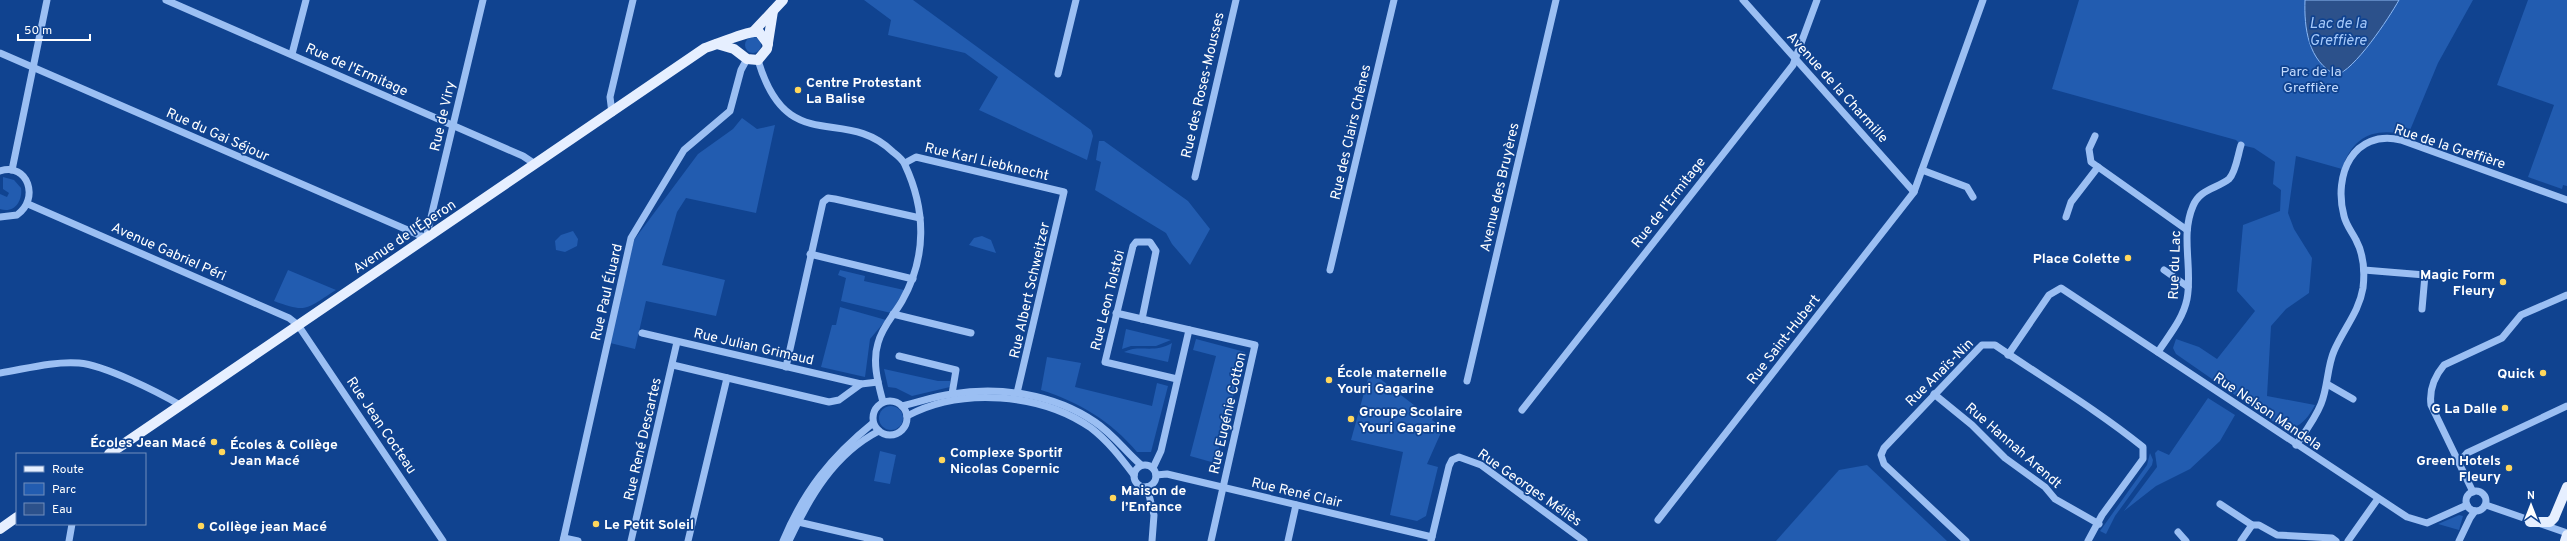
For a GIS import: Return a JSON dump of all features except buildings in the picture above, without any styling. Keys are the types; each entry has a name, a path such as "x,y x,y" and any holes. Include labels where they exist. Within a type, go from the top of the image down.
{"main road":[{"name":"Avenue de l'Éperon","path":"110,453 612,113 695,54 705,48 754,31 783,0"},
{"path":"717,44 734,49 743,56 758,60 766,54 773,11"},
{"path":"754,31 763,35 768,44"},
{"path":"741,36 738,45 743,56"},
{"path":"2530,522 2550,522 2554,518 2567,486"},
{"path":"0,529 16,518"},
{"path":"2565,541 2567,534"}],"street":[{"path":"12,170 47,0"},
{"name":"Rue de l'Ermitage","path":"166,0 523,156 535,164"},
{"path":"292,54 306,0"},
{"name":"Rue de Viry","path":"426,238 483,0"},
{"path":"612,113 610,97 633,0"},
{"path":"1058,74 1076,0"},
{"name":"Rue des Roses-Mousses","path":"1195,177 1236,0"},
{"name":"Rue des Clairs Chênes","path":"1330,270 1394,0"},
{"name":"Avenue des Bruyères","path":"1467,380 1556,0"},
{"name":"Avenue de la Charmille","path":"1743,0 1914,192"},
{"name":"Rue de l'Ermitage","path":"1522,410 1796,59 1818,0"},
{"name":"Rue Saint-Hubert","path":"1658,520 1914,192 1983,0"},
{"name":"Rue du Gai Séjour","path":"0,53 426,238"},
{"name":"Rue Paul Éluard","path":"563,540 632,238 684,150 730,111 741,70 743,56"},
{"path":"758,60 771,94 787,112 820,127 849,130 874,138 889,147 905,163 917,197 920,218 921,244 918,265 913,279 877,344 875,362 883,402"},
{"path":"2095,136 2089,148 2091,162 2187,230"},
{"name":"Rue de la Greffière","path":"2296,445 2321,404 2334,352 2360,303 2364,270 2361,249 2344,216 2343,192 2348,164 2354,152 2371,140 2390,137 2567,200"},
{"name":"Rue du Lac","path":"2158,352 2180,319 2185,308 2188,287 2187,230 2192,210 2198,197 2229,179 2241,145"},
{"name":"Rue Karl Liebknecht","path":"905,163 916,157 1064,192"},
{"path":"2066,217 2071,202 2098,167"},
{"path":"0,171 12,170 22,176 29,187 28,204 17,215 0,220"},
{"path":"1922,170 1967,187 1973,197"},
{"name":"Rue Albert Schweitzer","path":"1017,393 1064,192"},
{"path":"786,367 810,254 823,202 828,198 920,218"},
{"name":"Avenue Gabriel Péri","path":"28,204 283,315 298,325"},
{"name":"Rue Leon Tolstoi","path":"1142,319 1156,251 1150,242 1136,242 1133,246 1105,362 1177,379"},
{"path":"810,254 913,279"},
{"path":"2164,270 2188,287"},
{"path":"2364,270 2425,275 2422,309"},
{"name":"Rue Nelson Mandela","path":"2008,355 2049,295 2061,288 2377,500 2406,517 2421,523 2434,521 2467,505"},
{"path":"2473,492 2431,405 2430,390 2438,373 2444,366 2502,338 2521,315 2567,295"},
{"path":"907,416 921,408 969,398 1015,400 1037,404 1075,419 1091,428 1117,453 1134,475 1138,485 1147,487 1153,484 1156,475 1153,468 1161,451 1189,330 1116,313"},
{"path":"893,314 971,333"},
{"name":"Rue Jean Cocteau","path":"298,325 443,541"},
{"name":"Rue Eugénie Cotton","path":"1189,330 1255,344 1211,541"},
{"name":"Rue Julian Grimaud","path":"642,333 860,384 878,382"},
{"name":"Rue René Descartes","path":"632,541 673,366 677,342"},
{"name":"Rue Anaïs-Nin","path":"1966,541 1884,464 1881,455 1884,448 1982,345 1995,345 2008,355 2099,412 2143,447 2143,459 2102,515 2099,524"},
{"path":"899,356 956,370 952,394"},
{"path":"0,373 62,364 80,363 107,371 180,405"},
{"path":"673,366 829,402 839,400 860,384"},
{"path":"688,541 727,378"},
{"path":"2327,384 2353,399"},
{"path":"902,406 952,394 994,391 1017,393 1054,402 1082,414 1107,431 1141,465 1153,468"},
{"name":"Rue Hannah Arendt","path":"1934,394 1972,424 2005,458 2045,487 2055,499 2099,524"},
{"path":"893,401 902,406 907,416 905,427 897,434 888,435 879,431 873,423 873,413 883,402 893,401"},
{"path":"2459,462 2467,452 2567,406"},
{"path":"789,541 795,521 824,469 873,423"},
{"path":"783,541 813,493 829,473 859,444 879,431"},
{"name":"Rue Georges Méliès","path":"1431,539 1449,466 1452,460 1459,457 1481,465 1584,541"},
{"path":"1134,475 1136,469 1141,465"},
{"name":"Rue René Clair","path":"1156,475 1167,474 1431,539"},
{"path":"1147,487 1154,515 1152,541"},
{"path":"2473,492 2482,493 2486,500 2486,505 2482,510 2475,511 2467,505 2466,499 2473,492"},
{"path":"2348,541 2377,500"},
{"path":"2220,504 2252,525 2259,525 2277,535 2332,538 2336,541"},
{"path":"1288,541 1296,505"},
{"path":"2486,505 2567,534"},
{"path":"2459,541 2475,511"},
{"path":"795,521 880,541"},
{"path":"2088,541 2099,524"},
{"path":"68,541 72,525"},
{"path":"2241,541 2252,525"},
{"path":"2178,532 2186,541"},
{"path":"563,540 578,541"}],"green space":[{"path":"864,0 913,0 1091,130 1093,136 1087,160 979,110 998,77 965,53 888,35 891,20"},
{"name":"Parc de la Greffière","path":"2079,0 2473,0 2438,63 2408,135 2385,132 2367,136 2352,148 2342,169 2296,156 2288,213 2294,229 2312,258 2309,293 2286,309 2271,326 2267,396 2315,405 2303,422 2299,425 2290,429 2284,429 2176,354 2173,348 2176,339 2199,347 2217,359 2255,311 2237,291 2243,225 2280,211 2281,190 2273,184 2275,162 2254,148 2241,145 2236,140 2052,89"},
{"path":"2528,0 2567,0 2567,186 2563,185 2562,189 2528,177 2554,105 2497,85"},
{"path":"750,37 756,37 761,42 759,51 756,53 750,53 745,48 745,42"},
{"path":"742,118 757,129 775,125 756,213 686,198 677,212 662,265 725,280 716,316 646,301 635,349 610,343 634,240 698,154 733,129"},
{"path":"1099,141 1104,141 1188,201 1210,229 1190,265 1172,244 1166,233 1095,190 1101,162 1096,160"},
{"path":"3,177 14,180 21,188 21,197 19,202 9,210 0,209 0,194 7,197 9,193 3,189"},
{"path":"573,231 578,239 577,246 565,252 556,250 555,241 561,235"},
{"path":"982,236 991,240 996,253 969,245 974,238"},
{"path":"288,270 336,290 313,305 307,307 294,307 274,301"},
{"path":"840,270 865,276 864,281 904,290 891,313 841,301 846,278 838,275"},
{"path":"840,307 886,320 870,339 865,377 821,367 832,325 836,325"},
{"path":"1126,329 1171,340 1156,346 1131,346 1122,349"},
{"path":"1196,339 1245,352 1215,463 1190,456 1216,356 1193,350"},
{"path":"1172,343 1168,362 1124,352 1136,349 1159,348"},
{"path":"1047,357 1081,363 1075,387 1152,406 1157,383 1168,386 1151,452 1137,452 1116,431 1094,414 1068,400 1041,390"},
{"path":"884,369 938,381 950,381 950,387 912,396 896,388 888,387"},
{"path":"1370,371 1419,409 1434,416 1432,420 1443,428 1427,464 1438,467 1426,516 1417,521 1390,515 1403,452 1351,440"},
{"path":"2208,398 2235,415 2220,441 2190,469 2156,486 2124,511 2157,467 2155,453 2158,450 2169,455"},
{"path":"891,406 899,410 903,418 899,426 891,430 883,426 879,418 883,410"},
{"path":"880,451 896,455 890,484 874,481"},
{"path":"2150,453 2153,460 2152,465 2115,516 2106,534 2100,531 2147,465"},
{"path":"1867,465 1947,541 1776,541 1839,470"},
{"path":"2459,515 2463,516 2459,530 2438,524"}],"water":[{"name":"Lac de la Greffière","path":"2305,0 2399,0 2379,31 2361,54 2352,64 2336,75 2319,61 2310,43 2305,22"}],"place":[{"name":"Centre Protestant La Balise","path":"798,90"},
{"name":"Place Colette","path":"2128,258"},
{"name":"Magic Form Fleury","path":"2503,282"},
{"name":"Quick","path":"2543,373"},
{"name":"École maternelle Youri Gagarine","path":"1329,380"},
{"name":"G La Dalle","path":"2505,408"},
{"name":"Groupe Scolaire Youri Gagarine","path":"1351,419"},
{"name":"Écoles Jean Macé","path":"214,442"},
{"name":"Écoles & Collège Jean Macé","path":"222,452"},
{"name":"Complexe Sportif Nicolas Copernic","path":"942,460"},
{"name":"Green Hotels Fleury","path":"2509,468"},
{"name":"Maison de l’Enfance","path":"1113,498"},
{"name":"Le Petit Soleil","path":"596,524"},
{"name":"Collège jean Macé","path":"201,526"}]}
